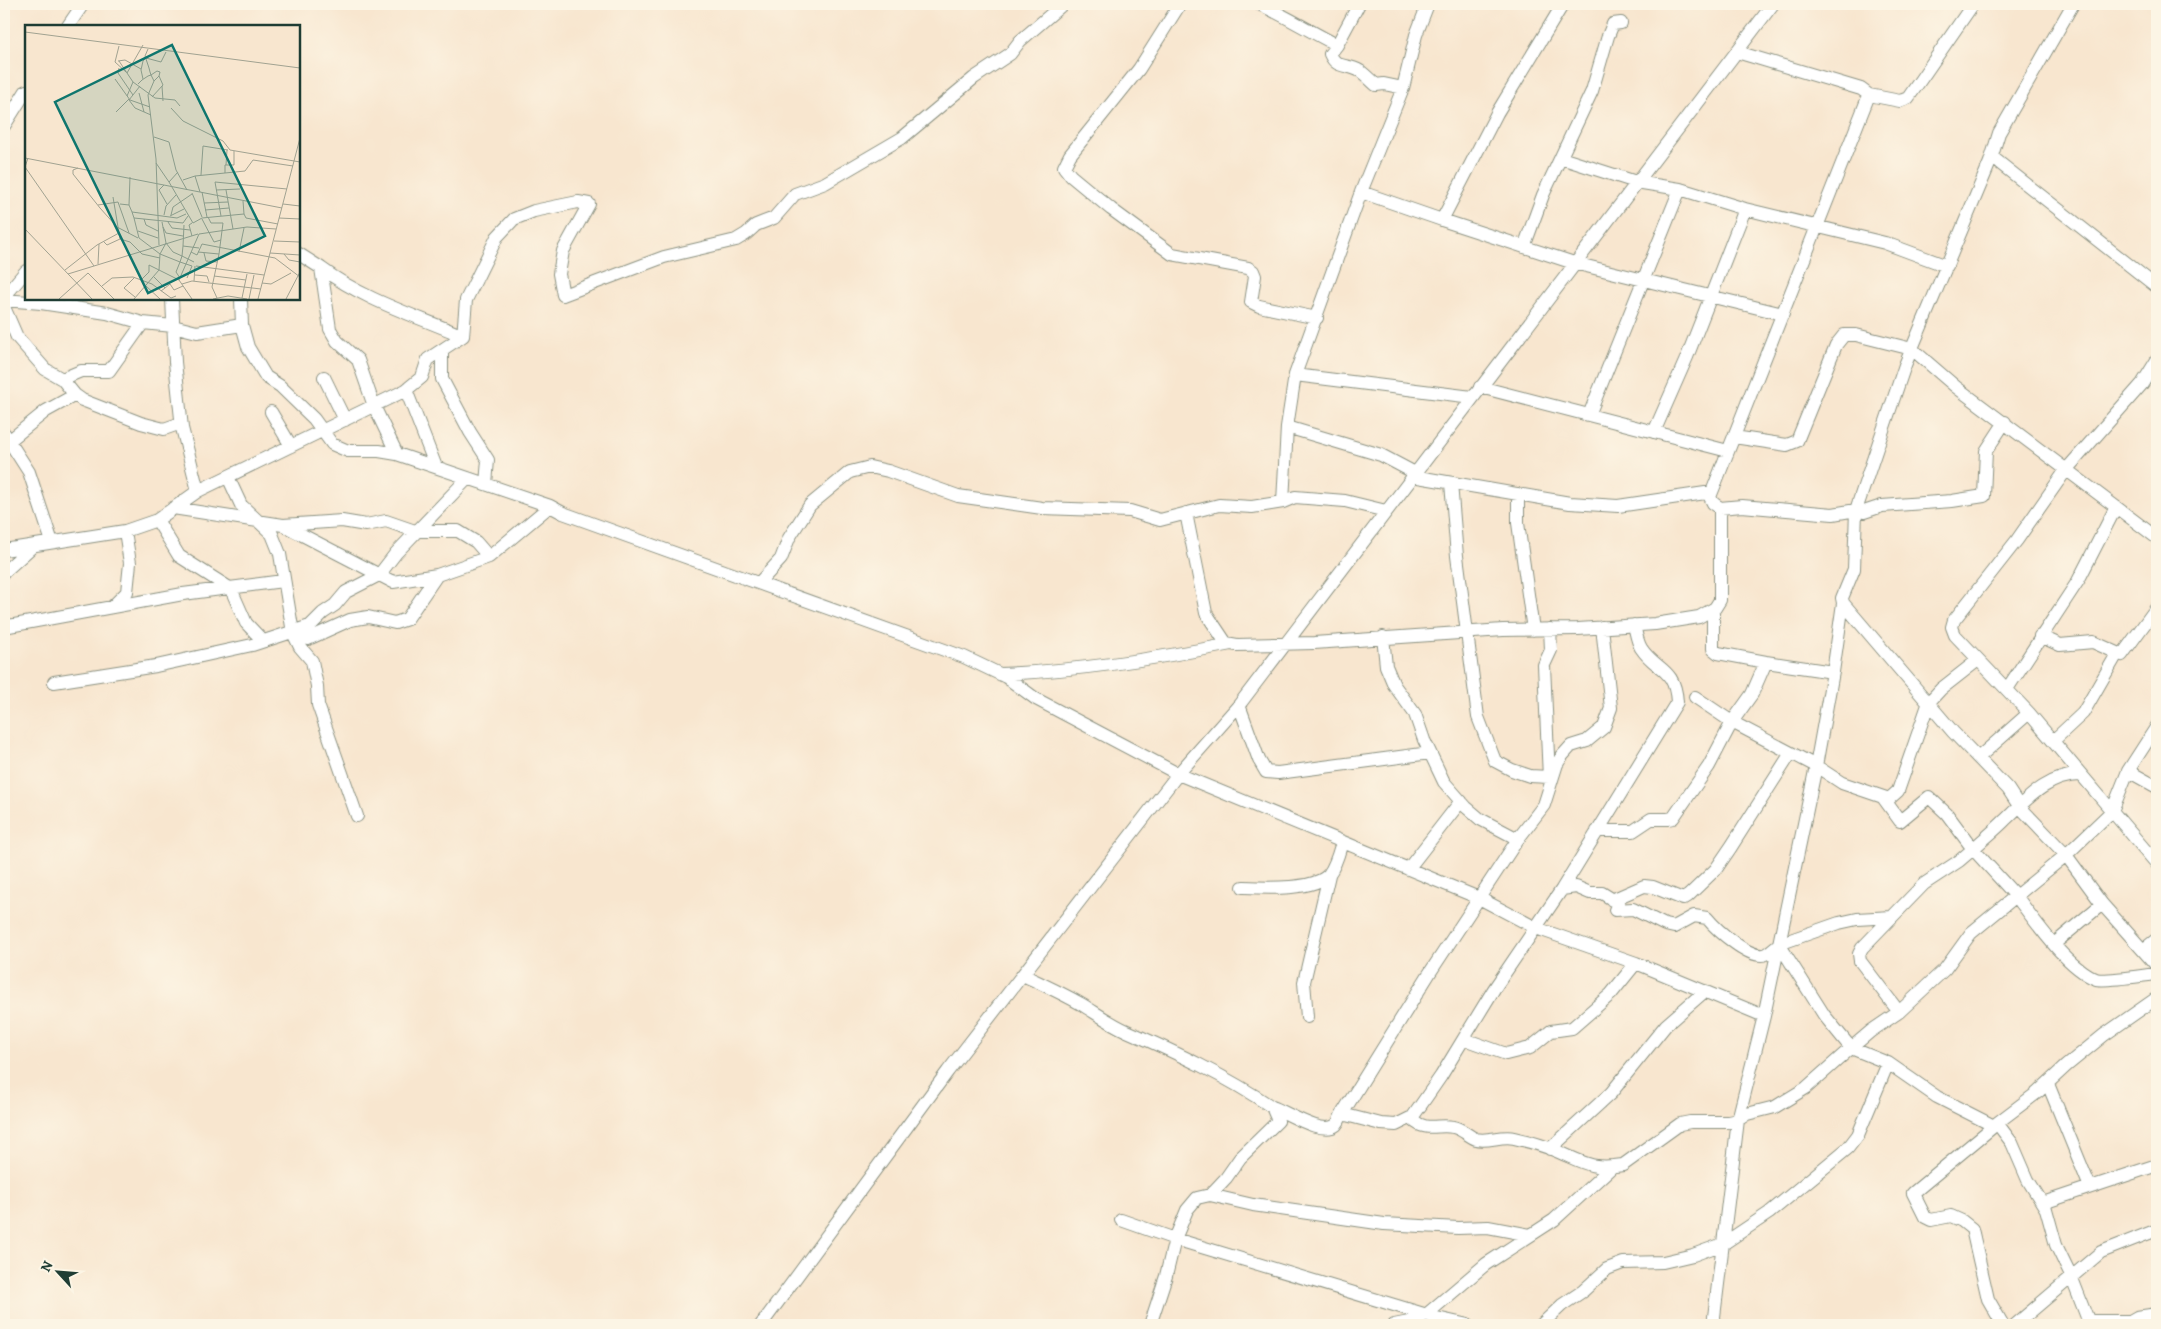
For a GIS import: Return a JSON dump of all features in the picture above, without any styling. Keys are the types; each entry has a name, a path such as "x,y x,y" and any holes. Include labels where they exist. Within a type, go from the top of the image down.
{"street":[{"path":"69,25 83,4"},
{"path":"463,336 466,300 497,237 514,219 534,211 578,202 589,204 563,251 559,274 563,295 664,257 736,240 756,226 774,218 795,194 825,183 902,138 974,78 1010,54 1020,41 1063,4"},
{"path":"1180,4 1139,70 1070,154 1064,166 1071,176 1111,209 1172,254 1248,268 1254,271 1251,302 1259,306 1317,318"},
{"path":"1259,4 1280,13 1296,24 1337,46"},
{"path":"1359,4 1337,46 1330,54 1333,61 1339,65 1347,65 1360,71 1376,85 1384,84 1403,88"},
{"path":"1283,502 1288,427 1295,375 1361,192 1403,88 1416,35 1428,4"},
{"path":"1442,220 1497,113 1563,4"},
{"path":"760,1325 948,1071 1178,774 1239,705 1773,4"},
{"path":"1737,52 1861,89 1869,95 1900,101 1908,98 1973,4"},
{"path":"1713,1325 1738,1120 1764,1016 1816,766 1834,672 1843,603 1842,598 1854,569 1856,510 1912,349 1992,157 1999,133 2073,4"},
{"path":"1524,247 1543,195 1592,91 1613,24 1621,23"},
{"path":"4,126 25,93"},
{"path":"1869,95 1819,226 1712,492 1711,500 1720,508 1742,506 1833,514 1856,510 1864,512 1882,506 1943,502 1984,496 1986,451 2005,422"},
{"path":"1992,157 2157,287"},
{"path":"1562,158 1636,182 1680,189 1745,209 1885,242 1947,266"},
{"path":"1589,415 1680,189"},
{"path":"1361,192 1574,264 1783,314"},
{"path":"1654,432 1745,209"},
{"path":"300,255 339,282 373,300 463,336"},
{"path":"321,268 330,329 337,341 358,360 374,406 397,454"},
{"path":"4,299 25,272"},
{"path":"4,299 107,313 143,323 173,326 197,332 242,325"},
{"path":"172,300 174,362 181,423 198,491"},
{"path":"241,300 242,325 248,347 266,376 280,386 323,430 332,444 348,451 379,451 397,454 436,467 550,506 563,513 964,657 1000,674 1036,699 1178,774 1479,898 1536,928 1636,963 1764,1016"},
{"path":"4,307 17,337 44,368 62,379 75,395 82,400 140,423 164,429 181,423"},
{"path":"62,379 81,371 109,372 143,323"},
{"path":"1734,437 1787,444 1797,442 1836,345 1844,335 1856,335 1912,349 1956,388 2005,422 2157,538"},
{"path":"4,550 125,531 157,520 198,491 406,390 422,377 428,359 463,336"},
{"path":"442,350 442,379 470,432 488,460 486,484"},
{"path":"2157,360 2142,384 2066,470 2017,540 1954,620 1952,627 1955,635 2054,741 2157,864"},
{"path":"1295,375 1476,392 1589,415 1728,451"},
{"path":"324,378 345,420"},
{"path":"406,390 436,467"},
{"path":"52,542 29,472 5,440 46,411 75,395"},
{"path":"271,412 291,446"},
{"path":"1288,427 1381,455 1413,475 1570,503 1618,506 1712,492"},
{"path":"759,583 781,559 789,538 810,505 850,472 870,467 888,471 958,496 1042,508 1130,511 1160,520 1219,505 1252,507 1283,502 1295,497 1345,501 1386,511"},
{"path":"228,478 241,505 272,534 280,554 293,633 300,647 312,661 317,686 318,706 357,816"},
{"path":"54,682 156,666 252,645 310,626 323,613 336,605 346,592 379,575 416,531 468,478"},
{"path":"1451,483 1466,632 1478,717 1495,761 1512,770 1549,782"},
{"path":"1518,494 1518,523 1533,630"},
{"path":"283,525 393,582 437,575 489,556 550,506"},
{"path":"2007,689 2040,636 2078,581 2116,507"},
{"path":"172,508 208,515 236,516 283,525 342,521 366,525 386,521 416,531 458,531 476,542 489,556"},
{"path":"1000,674 1061,670 1167,656 1231,644 1284,644 1466,632 1602,627 1699,617 1713,609 1720,600 1720,508"},
{"path":"1186,513 1206,613 1218,633 1226,642 1231,644"},
{"path":"157,520 179,556 231,589 246,623 264,641"},
{"path":"112,608 127,592 130,563 125,531"},
{"path":"4,572 34,545"},
{"path":"293,633 308,639 350,620 368,617 395,623 406,619 437,575"},
{"path":"4,622 9,626 183,594 283,581"},
{"path":"1843,603 1978,758 2008,789 2019,806 2066,854 2102,904 2157,966"},
{"path":"2040,636 2060,644 2093,642 2122,655 2157,607"},
{"path":"1713,609 1713,649 1718,653 1727,656 1834,672"},
{"path":"1413,1120 1414,1115 1494,989 1562,889 1677,702 1676,688 1665,670 1642,648 1634,625"},
{"path":"1023,974 1079,1003 1125,1030 1154,1042 1224,1077 1272,1107 1321,1128 1330,1128 1337,1124 1429,974 1518,839 1544,805 1549,782 1562,756 1571,746 1588,741 1604,727 1611,708 1602,627"},
{"path":"1549,782 1544,665 1551,650 1550,630"},
{"path":"1383,638 1389,673 1394,685 1415,714 1430,753 1444,782 1480,819 1518,839"},
{"path":"2054,741 2083,713 2117,654"},
{"path":"1695,697 1732,722 1816,766 1842,784 1884,799 1893,797 1898,791 1929,702 1941,689 1978,660"},
{"path":"1597,831 1633,831 1651,818 1673,818 1709,766 1732,722 1752,694 1766,662"},
{"path":"1239,705 1266,772 1278,773 1430,753"},
{"path":"1978,758 2029,713"},
{"path":"1342,1114 1381,1124 1396,1125 1410,1118 1433,1128 1453,1127 1478,1139 1514,1138 1550,1149 1579,1163 1591,1166 1613,1166 1623,1165 1680,1124 1690,1122 1728,1122 1738,1120 1748,1114 1775,1107 1806,1088 1871,1031 1899,1012 1945,969 1971,934 2066,854 2112,811 2128,771 2157,726"},
{"path":"1612,900 1644,886 1653,886 1683,899 1688,896 1716,869 1732,847 1791,753"},
{"path":"2128,771 2157,787"},
{"path":"1899,1012 1860,961 1859,954 1862,948 1924,884 1959,861 2048,782 2080,774"},
{"path":"1884,799 1900,821 1929,797 1946,814 1973,849 2016,896 2054,944 2077,967 2097,980 2157,974"},
{"path":"1408,869 1461,801"},
{"path":"1306,1017 1304,982 1329,875 1336,863 1342,842"},
{"path":"1243,887 1283,889 1318,882 1329,875"},
{"path":"1562,889 1576,887 1590,893 1602,893 1618,903 1615,910 1633,909 1664,925 1674,927 1694,916 1707,918 1715,928 1747,952 1754,955 1765,955 1779,944 1839,923 1857,919 1892,917"},
{"path":"2054,944 2102,904"},
{"path":"2144,950 2157,939"},
{"path":"1779,944 1824,1015 1851,1048 1888,1063 1937,1097 1995,1124 2012,1143 2028,1180 2043,1203 2056,1245 2071,1276 2089,1323 2130,1321 2137,1317 2157,1314"},
{"path":"1464,1039 1506,1054 1530,1048 1551,1030 1572,1028 1611,994 1636,963"},
{"path":"1550,1149 1612,1094 1666,1025 1705,991"},
{"path":"2003,1325 1988,1299 1972,1228 1951,1216 1931,1220 1925,1218 1913,1193 1995,1124 2048,1084 2104,1034 2157,998"},
{"path":"1541,1325 1562,1305 1583,1291 1607,1269 1623,1263 1664,1262 1693,1255 1724,1244 1769,1213 1848,1148 1858,1135 1888,1063"},
{"path":"2048,1084 2090,1187"},
{"path":"1210,1195 1226,1178 1240,1158 1278,1121 1272,1107"},
{"path":"2043,1203 2157,1165"},
{"path":"1394,1325 1414,1321 1427,1314 1486,1264 1554,1220 1613,1166"},
{"path":"1150,1325 1166,1276 1175,1239 1187,1210 1197,1198 1210,1195 1253,1205 1384,1224 1458,1228 1488,1227 1530,1235"},
{"path":"1121,1220 1175,1239 1468,1325"},
{"path":"2015,1325 2071,1276 2106,1249 2157,1230"}]}
